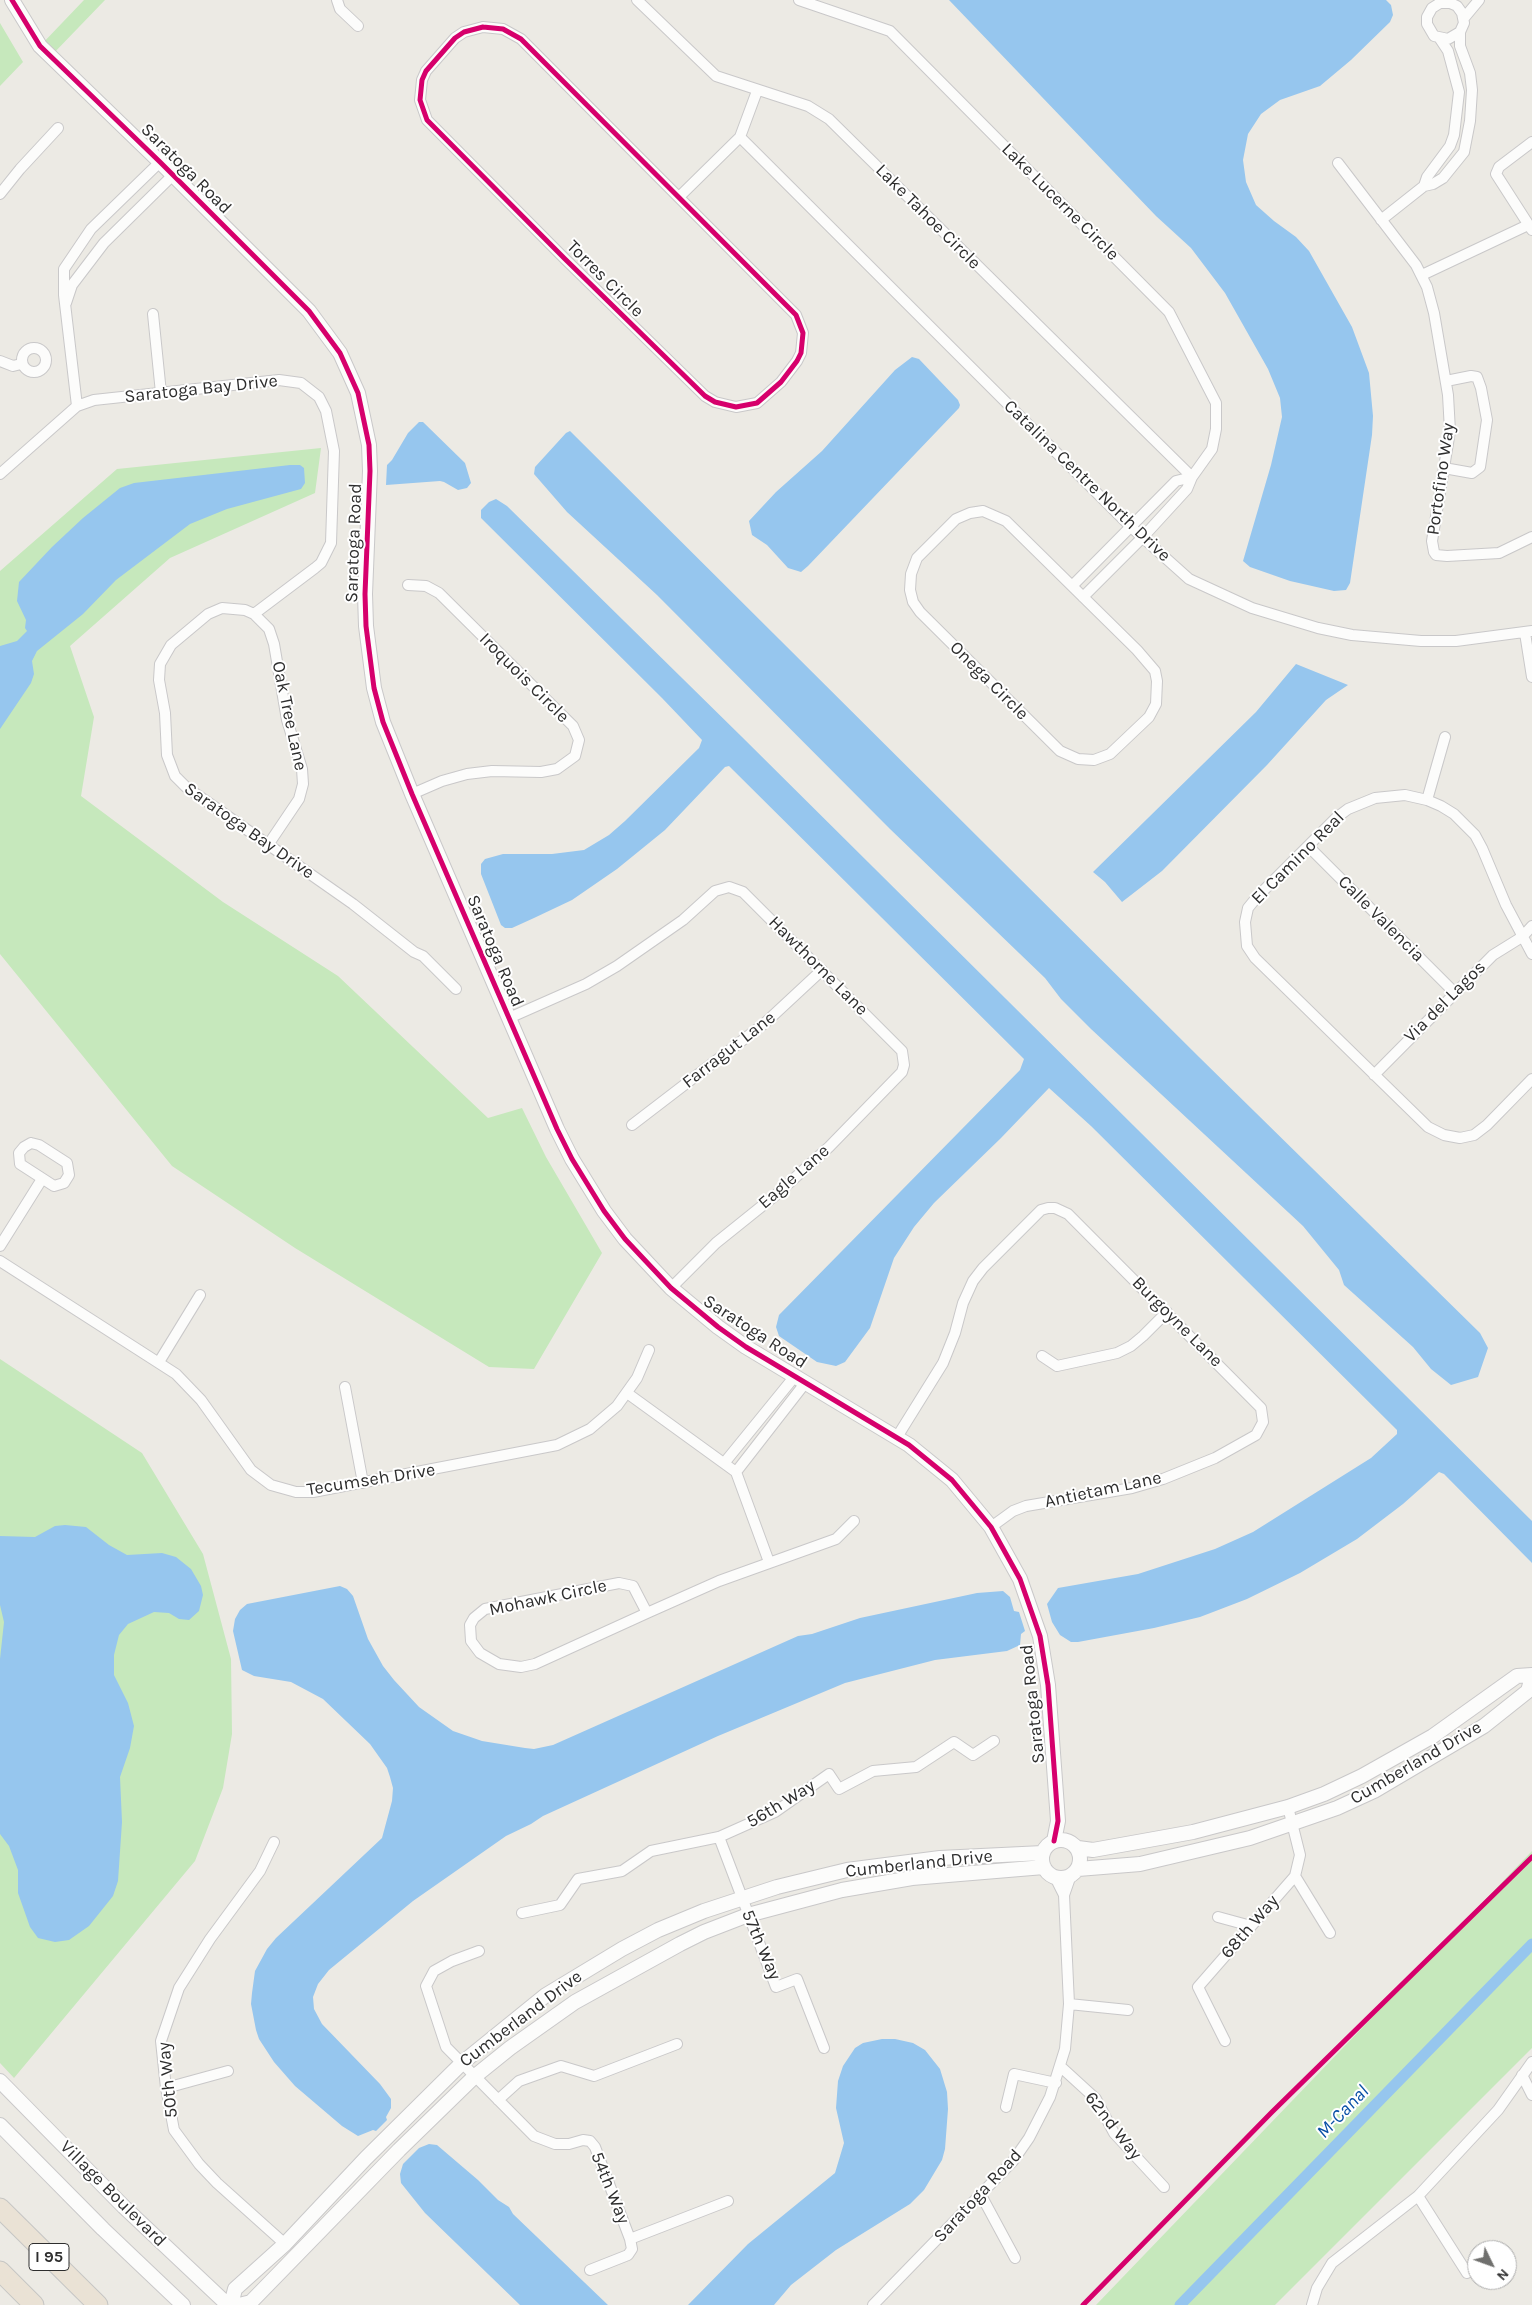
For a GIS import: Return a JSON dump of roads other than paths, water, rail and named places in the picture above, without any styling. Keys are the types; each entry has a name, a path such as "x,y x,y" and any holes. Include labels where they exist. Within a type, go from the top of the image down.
{"highway":[{"name":"I 95","path":"0,2208 98,2305"},
{"name":"I 95","path":"0,2271 34,2305"}],"street":[{"name":"Saratoga Road","path":"12,0 40,46 160,162 309,311 340,353 352,377 365,419 369,444 370,471 365,594 369,657 383,722 412,794 557,1129 590,1189 625,1238 671,1288 718,1327 746,1347 897,1437 931,1461 952,1480 991,1527 1020,1579 1040,1636 1048,1685 1058,1821 1054,1841"},
{"path":"337,0 340,9 358,26"},
{"name":"Lake Tahoe Circle","path":"637,0 716,76 757,91 808,106 829,119 1192,477"},
{"name":"Lake Lucerne Circle","path":"799,0 890,31 1168,312 1216,403 1216,429 1212,448 1192,477 1187,489 1143,538"},
{"path":"1381,220 1424,186 1433,184 1443,178 1464,152 1470,122 1472,90 1470,73 1460,46 1460,32 1464,18 1479,0"},
{"path":"1424,186 1427,177 1450,146 1454,135 1459,92 1448,51 1440,39 1432,34 1427,24 1429,4 1459,3 1464,18"},
{"name":"Torres Circle","path":"483,27 493,27 512,33 679,197 790,308 800,324 803,343 797,362 781,382 757,403 747,406 730,406 715,402 705,396 434,128 425,115 420,100 422,80 426,71 455,38 464,32 483,27"},
{"path":"1440,39 1452,38 1460,32"},
{"path":"679,197 740,137 757,91"},
{"path":"0,194 58,128"},
{"name":"Catalina Centre North Drive","path":"740,137 1131,527 1189,579 1252,608 1318,628 1352,635 1421,641 1490,638 1528,632 1532,677"},
{"path":"1422,275 1530,227 1496,174 1499,167 1532,142"},
{"path":"1450,146 1464,152"},
{"path":"77,406 64,295 64,270 91,229 160,162"},
{"name":"Portofino Way","path":"1338,163 1422,275 1434,313 1446,381 1450,431 1432,542 1436,556 1499,552 1532,537"},
{"path":"66,304 72,285 104,243 173,175"},
{"path":"153,314 161,393"},
{"path":"0,361 13,366 21,364"},
{"path":"1444,468 1472,473 1480,467 1487,420 1482,388 1477,377 1471,376 1446,381"},
{"name":"Saratoga Bay Drive","path":"0,474 77,406 94,400 287,380 302,383 314,392 326,411 332,435 335,467 332,536 328,551 315,568 254,614 245,610 230,608 208,614 167,650 160,664 159,680 165,712 167,755 175,776 186,787 353,904 414,952 423,956 456,988"},
{"path":"1072,586 1176,481 1192,477"},
{"name":"Onega Circle","path":"983,511 1006,521 1083,597 1148,662 1155,671 1157,682 1156,704 1149,716 1110,754 1094,760 1078,759 1060,751 920,612 913,602 910,590 911,574 917,558 956,519 970,513 983,511"},
{"path":"1083,597 1143,538"},
{"name":"Iroquois Circle","path":"408,585 426,586 439,593 573,726 579,740 575,756 557,769 541,772 492,771 467,774 442,780 412,794"},
{"name":"Oak Tree Lane","path":"254,614 265,623 272,636 287,720 303,777 299,799 268,845"},
{"path":"1427,800 1445,737"},
{"name":"El Camino Real","path":"1532,954 1527,938 1475,835 1454,814 1427,800 1405,795 1361,802 1336,818 1248,908 1244,934 1246,946 1255,958 1428,1127 1444,1135 1460,1138 1474,1135 1487,1125 1532,1079"},
{"name":"Calle Valencia","path":"1308,846 1455,992"},
{"name":"Hawthorne Lane","path":"509,1018 578,988 617,966 647,947 722,888 729,887 743,892 897,1045 904,1058"},
{"name":"Via del Lagos","path":"1374,1075 1493,955 1527,938 1532,926"},
{"name":"Farragut Lane","path":"632,1124 765,1023 822,970"},
{"name":"Eagle Lane","path":"671,1288 716,1243 777,1194 829,1146 902,1072 904,1058"},
{"path":"27,1144 39,1145 64,1160 68,1167 67,1179 60,1185 54,1186 42,1179 20,1164 19,1153 27,1144"},
{"path":"0,1246 42,1179"},
{"name":"Burgoyne Lane","path":"897,1437 943,1363 955,1333 963,1303 973,1281 983,1268 1041,1210 1055,1208 1062,1210 1081,1227 1257,1402 1264,1415 1263,1422"},
{"name":"Tecumseh Drive","path":"0,1262 159,1362 192,1389 245,1464 264,1480 279,1488 304,1492 363,1483 557,1445 590,1429 611,1412 627,1393 649,1350"},
{"path":"159,1362 200,1295"},
{"path":"1042,1356 1057,1366 1117,1353 1132,1346 1167,1312"},
{"path":"725,1462 801,1379"},
{"path":"736,1472 801,1379"},
{"path":"345,1388 363,1483"},
{"path":"627,1393 725,1462 736,1472 769,1562"},
{"name":"Antietam Lane","path":"991,1527 1000,1518 1026,1506 1132,1488 1186,1471 1250,1439 1256,1435 1263,1422"},
{"name":"Mohawk Circle","path":"647,1614 633,1586 619,1583 484,1609 474,1618 470,1633 475,1647 486,1657 499,1664 521,1667 542,1662 647,1614 719,1581 836,1539 854,1521"},
{"name":"Cumberland Drive","path":"1054,1841 1059,1840 1093,1850 1153,1841 1288,1806 1324,1794 1433,1736 1517,1676 1532,1676 1528,1691 1484,1726 1374,1791 1337,1808 1250,1838 1140,1864 1075,1872 1063,1878 1056,1877"},
{"name":"56th Way","path":"719,1838 774,1812 829,1774 839,1789 872,1771 916,1767 954,1742 973,1755 994,1741"},
{"path":"1288,1806 1300,1855 1295,1876 1330,1933"},
{"name":"Saratoga Road","path":"1058,1821 1074,1845"},
{"path":"522,1912 560,1905 578,1879 622,1871 651,1851 719,1838"},
{"name":"57th Way","path":"719,1838 776,1987 797,1979 824,2048"},
{"path":"1054,1841 1049,1844 1043,1853 1044,1868 1056,1877"},
{"name":"50th Way","path":"274,1842 260,1870 210,1938 179,1988 161,2041 166,2088 174,2130 199,2164 217,2183 285,2244"},
{"path":"1074,1845 1081,1858 1075,1872"},
{"name":"Cumberland Drive","path":"230,2305 236,2289 285,2244 378,2145 468,2070 546,1995 622,1949 658,1930 704,1911 777,1887 882,1864 940,1858 1043,1853"},
{"name":"Cumberland Drive","path":"238,2305 251,2302 399,2150 468,2070 510,2048 575,2002 704,1932 748,1915 851,1888 912,1878 1044,1868"},
{"name":"Saratoga Road","path":"1064,1895 1075,1872"},
{"name":"68th Way","path":"1225,2041 1198,1987 1295,1876"},
{"name":"Saratoga Road","path":"875,2304 1013,2161 1043,2114 1061,2067 1069,2004 1064,1895 1056,1877"},
{"path":"1218,1917 1251,1926"},
{"name":"54th Way","path":"479,1951 452,1961 434,1971 426,1986 446,2047 540,2140 562,2145 583,2140 590,2141 595,2147 630,2239 632,2249 628,2255 590,2270"},
{"path":"1069,2004 1128,2010"},
{"path":"498,2100 519,2081 561,2066 594,2076 678,2044"},
{"path":"1312,2305 1317,2288 1332,2263 1418,2196 1498,2110 1532,2062"},
{"name":"62nd Way","path":"1061,2067 1096,2099 1114,2133 1164,2187"},
{"path":"166,2088 228,2071"},
{"path":"1006,2107 1014,2074 1056,2083"},
{"path":"1522,2075 1532,2095"},
{"name":"Village Boulevard","path":"0,2081 124,2207 230,2305"},
{"name":"Village Boulevard","path":"0,2125 103,2229 183,2305"},
{"path":"981,2195 1015,2258"},
{"path":"1418,2196 1467,2273"},
{"name":"54th Way","path":"630,2239 728,2201"}],"water":[{"path":"949,0 1386,0 1391,5 1393,15 1390,22 1351,60 1320,86 1280,100 1261,114 1248,134 1243,160 1246,182 1256,205 1296,237 1309,251 1352,327 1369,373 1373,416 1372,435 1350,583 1346,590 1334,591 1290,581 1250,567 1243,561 1271,465 1282,417 1280,398 1268,369 1225,293 1191,248 1156,216"},
{"path":"912,357 919,359 958,400 959,408 808,566 801,572 788,568 767,545 752,535 749,521 776,492 822,451 895,370"},
{"path":"419,422 423,422 465,463 471,483 467,488 458,490 440,481 386,485 387,465 408,433"},
{"path":"570,431 1199,1057 1480,1333 1488,1348 1478,1377 1451,1385 1431,1369 1413,1347 1344,1285 1339,1270 1303,1226 1091,1029 1061,999 1045,978 890,829 657,595 567,512 534,474 535,467"},
{"path":"300,465 304,468 305,483 301,489 227,509 190,524 116,580 83,614 37,651 32,661 34,674 31,683 0,729 0,646 17,641 27,631 25,628 26,620 17,601 19,582 83,518 120,488 134,483"},
{"path":"496,499 507,506 741,736 1532,1521 1532,1563 1444,1474 1439,1472 1403,1504 1357,1539 1300,1573 1247,1599 1200,1617 1154,1628 1078,1642 1071,1642 1060,1635 1052,1622 1047,1604 1058,1588 1138,1574 1215,1549 1253,1532 1371,1458 1397,1434 1397,1430 1091,1126 1049,1088 934,1203 914,1227 894,1258 870,1328 845,1362 836,1366 817,1362 779,1336 776,1327 779,1315 1020,1070 1024,1059 729,766 725,767 665,830 617,869 572,900 512,928 505,928 501,925 481,874 481,864 485,859 503,854 552,854 584,850 609,835 625,821 699,748 702,740 481,518 481,510 489,502"},
{"path":"1296,664 1348,685 1326,700 1267,765 1162,871 1122,902 1105,882 1093,872 1256,712"},
{"path":"55,1526 86,1527 109,1545 127,1555 162,1553 176,1557 191,1569 201,1586 203,1595 199,1611 189,1620 179,1619 169,1613 154,1612 128,1624 119,1635 114,1655 114,1675 128,1703 134,1726 130,1748 120,1777 122,1822 118,1881 113,1896 89,1926 69,1940 55,1942 38,1938 30,1927 18,1893 18,1870 9,1846 0,1834 0,1659 4,1622 0,1605 0,1536 35,1537"},
{"path":"340,1586 347,1589 353,1596 368,1639 383,1666 419,1707 453,1731 482,1741 534,1749 553,1745 798,1636 812,1634 860,1618 977,1593 1003,1591 1010,1597 1014,1611 1019,1612 1025,1631 1021,1634 1020,1645 1007,1651 935,1660 845,1683 718,1736 543,1816 506,1836 413,1901 329,1970 318,1984 313,1997 314,2009 322,2024 380,2084 391,2099 391,2108 386,2117 387,2120 376,2131 373,2130 358,2136 342,2126 295,2086 274,2062 259,2039 256,2030 251,2004 252,1993 255,1971 267,1949 276,1938 382,1838 392,1801 393,1788 387,1768 370,1744 323,1699 291,1682 254,1676 242,1670 233,1631 235,1619 240,1610 247,1604"},
{"path":"882,2039 895,2039 913,2043 925,2050 940,2069 947,2092 948,2109 945,2149 942,2160 924,2190 910,2204 836,2250 791,2285 774,2305 688,2305 748,2244 835,2173 844,2143 836,2108 838,2081 843,2066 855,2048 863,2043"},
{"path":"429,2144 437,2145 498,2200 509,2207 513,2214 608,2305 520,2305 425,2213 401,2183 400,2174 403,2164 419,2148"}],"waterway":[{"name":"M-Canal","path":"1180,2305 1532,1944"}]}
